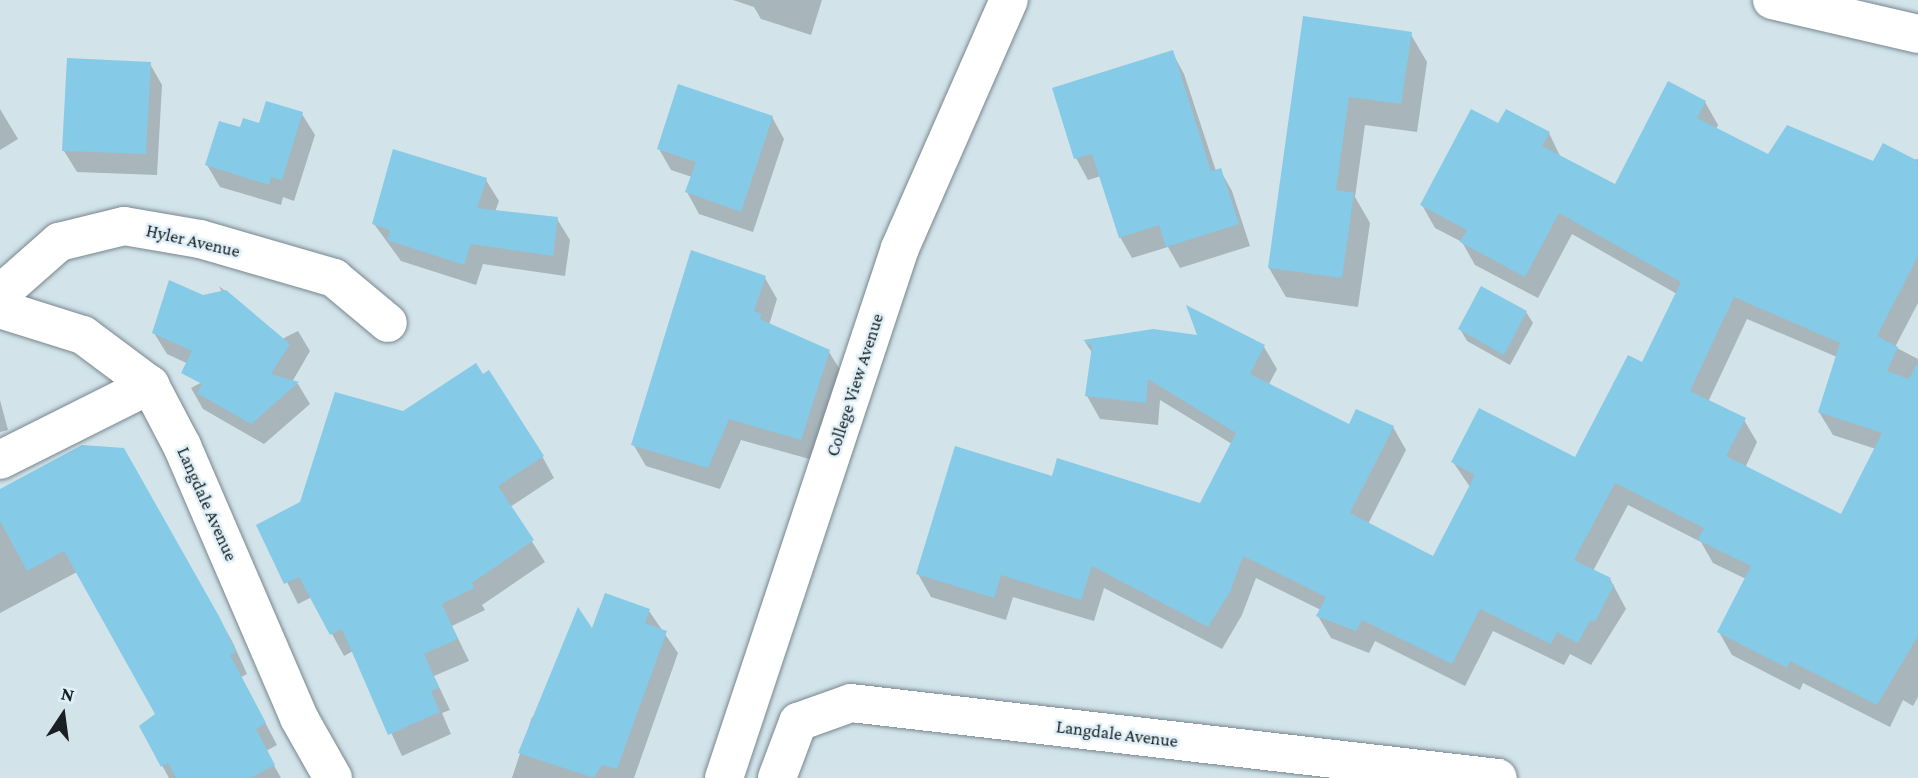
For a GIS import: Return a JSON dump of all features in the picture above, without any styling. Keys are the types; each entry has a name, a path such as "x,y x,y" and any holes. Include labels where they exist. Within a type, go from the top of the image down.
{"street":[{"name":"College View Avenue","path":"724,778 900,248 1009,0"},
{"path":"1772,0 1918,34"},
{"name":"Hyler Avenue","path":"0,294 59,242 124,226 200,239 334,278 388,323"},
{"name":"Langdale Avenue","path":"0,309 83,335 150,386 182,446 299,718 333,778"},
{"path":"0,460 150,386"},
{"name":"Langdale Avenue","path":"777,778 798,722 850,703 1498,778"}],"building":[{"path":"1303,16 1412,32 1401,104 1349,97 1336,190 1354,193 1342,278 1268,268"},
{"path":"1173,50 1211,171 1221,168 1239,224 1166,247 1159,225 1119,238 1092,154 1074,159 1052,88"},
{"path":"67,58 151,62 146,154 62,151"},
{"path":"1668,81 1706,101 1697,118 1768,154 1787,125 1873,161 1883,143 1918,161 1918,256 1877,336 1898,347 1887,371 1909,379 1918,361 1918,636 1877,705 1790,661 1787,668 1717,632 1751,566 1698,540 1704,528 1615,483 1574,560 1611,578 1609,582 1614,585 1595,622 1590,620 1578,643 1557,632 1551,644 1480,609 1452,664 1362,620 1356,631 1316,616 1326,597 1243,556 1230,592 1208,627 1092,566 1081,600 1001,575 994,598 916,574 955,446 1052,476 1057,458 1200,503 1236,433 1148,379 1146,403 1085,396 1092,346 1083,340 1153,329 1197,335 1186,305 1265,345 1250,374 1349,424 1356,409 1394,426 1350,513 1433,556 1475,475 1451,462 1479,408 1575,457 1628,355 1642,362 1681,282 1559,213 1525,277 1460,242 1467,230 1420,205 1471,109 1498,123 1506,109 1550,132 1542,146 1615,184","holes":["1734,297 1840,343 1818,412 1882,433 1841,514 1726,456 1746,418 1690,391"]},
{"path":"678,84 773,116 741,212 685,192 696,162 657,149"},
{"path":"266,101 303,112 282,180 271,177 269,185 205,165 219,121 240,127 243,118 259,123"},
{"path":"393,149 487,178 477,208 558,217 553,256 471,244 464,265 387,240 390,230 372,224"},
{"path":"691,250 766,276 754,311 762,314 760,319 830,350 801,440 729,419 708,468 631,445"},
{"path":"169,280 203,295 226,290 290,344 271,374 299,382 251,424 197,393 202,384 181,373 192,351 152,333"},
{"path":"1481,286 1527,311 1504,355 1458,329"},
{"path":"476,363 483,374 489,370 544,456 498,486 534,540 472,583 474,588 442,604 458,639 424,654 439,688 431,691 440,712 388,735 342,629 330,635 299,577 284,584 256,525 300,502 335,392 403,411"},
{"path":"82,445 124,448 220,618 236,652 230,655 266,723 256,729 275,765 250,778 176,778 168,763 161,767 139,726 155,714 64,551 27,571 0,521 0,489"},
{"path":"605,593 650,609 645,623 667,631 617,769 602,765 594,778 518,753 578,607 592,628"}]}
